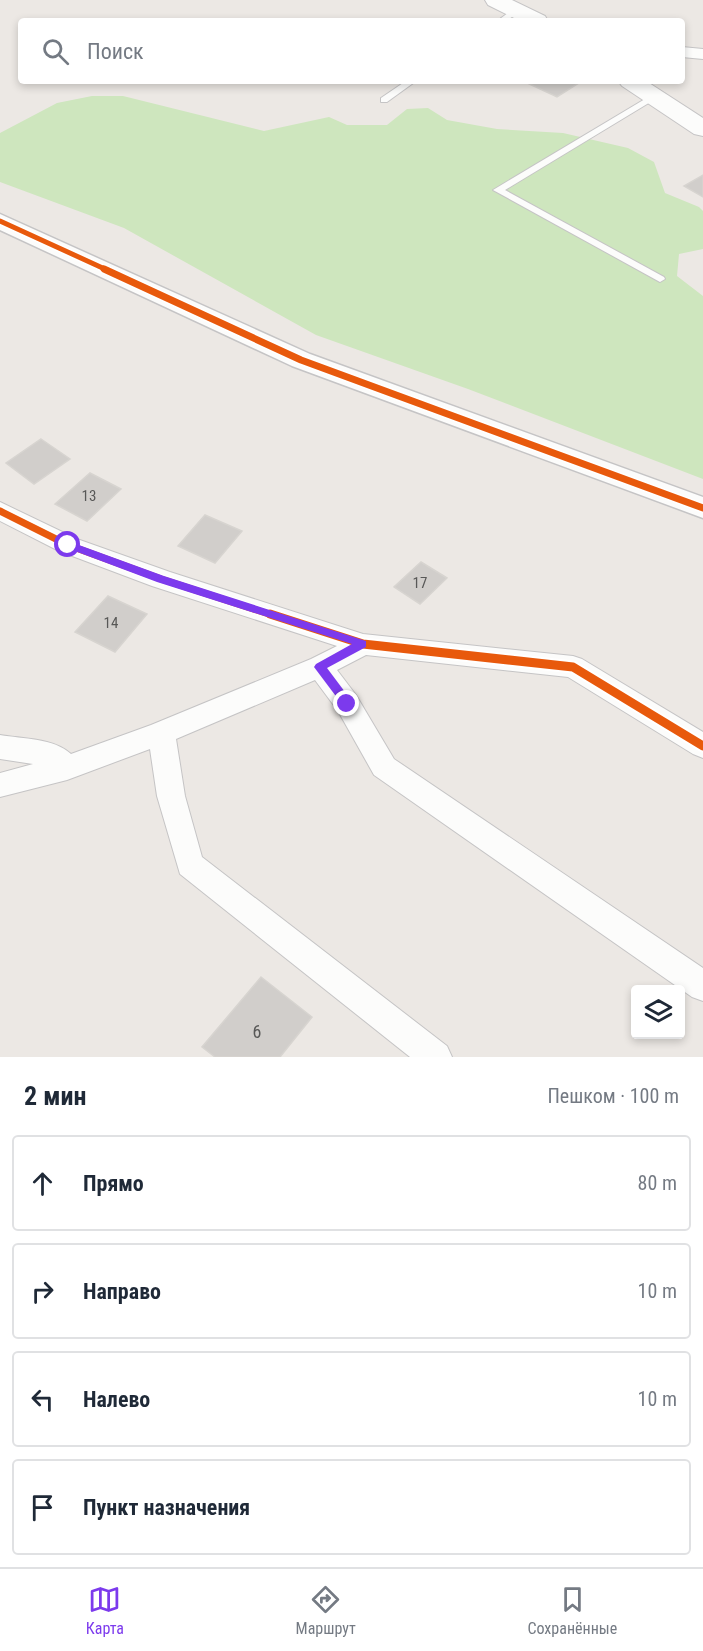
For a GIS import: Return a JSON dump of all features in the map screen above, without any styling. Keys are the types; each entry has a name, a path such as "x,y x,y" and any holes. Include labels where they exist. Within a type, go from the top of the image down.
{"main road":[{"path":"496,0 509,15"},
{"path":"634,84 703,129"}],"street":[{"path":"685,51 703,54"},
{"path":"0,221 301,360 703,508"},
{"path":"0,511 68,545 140,572 363,644 573,667 703,746"},
{"path":"0,785 67,768 161,733 320,667 363,644"},
{"path":"320,667 347,704 384,767 703,986"},
{"path":"161,733 171,796 190,865 436,1057"},
{"path":"0,747 54,756 67,768"}],"lane":[{"path":"384,100 408,84"},
{"path":"653,98 498,190 660,279"}],"green space":[{"path":"92,96 123,96 264,131 329,117 347,125 387,125 407,109 428,108 447,120 497,129 563,133 628,148 654,162 665,193 699,207 703,211 703,249 679,254 677,276 703,296 703,479 468,389 316,335 124,228 0,182 0,133 57,103"}],"building":[{"path":"529,84 577,84 557,97"},
{"path":"703,175 703,197 684,186"},
{"path":"41,439 70,459 34,484 6,463"},
{"path":"90,473 121,489 87,521 55,504"},
{"path":"205,515 242,531 215,563 178,546"},
{"path":"421,562 447,578 420,604 394,587"},
{"path":"108,596 147,614 115,652 75,632"},
{"path":"261,977 312,1017 280,1057 215,1057 202,1047"}],"cycle path":[{"path":"0,221 301,360 703,508"},
{"path":"0,511 68,545 161,579 363,644 573,667 703,746"}],"route":[{"path":"68,545 161,579 363,644 320,667 347,704"}]}
